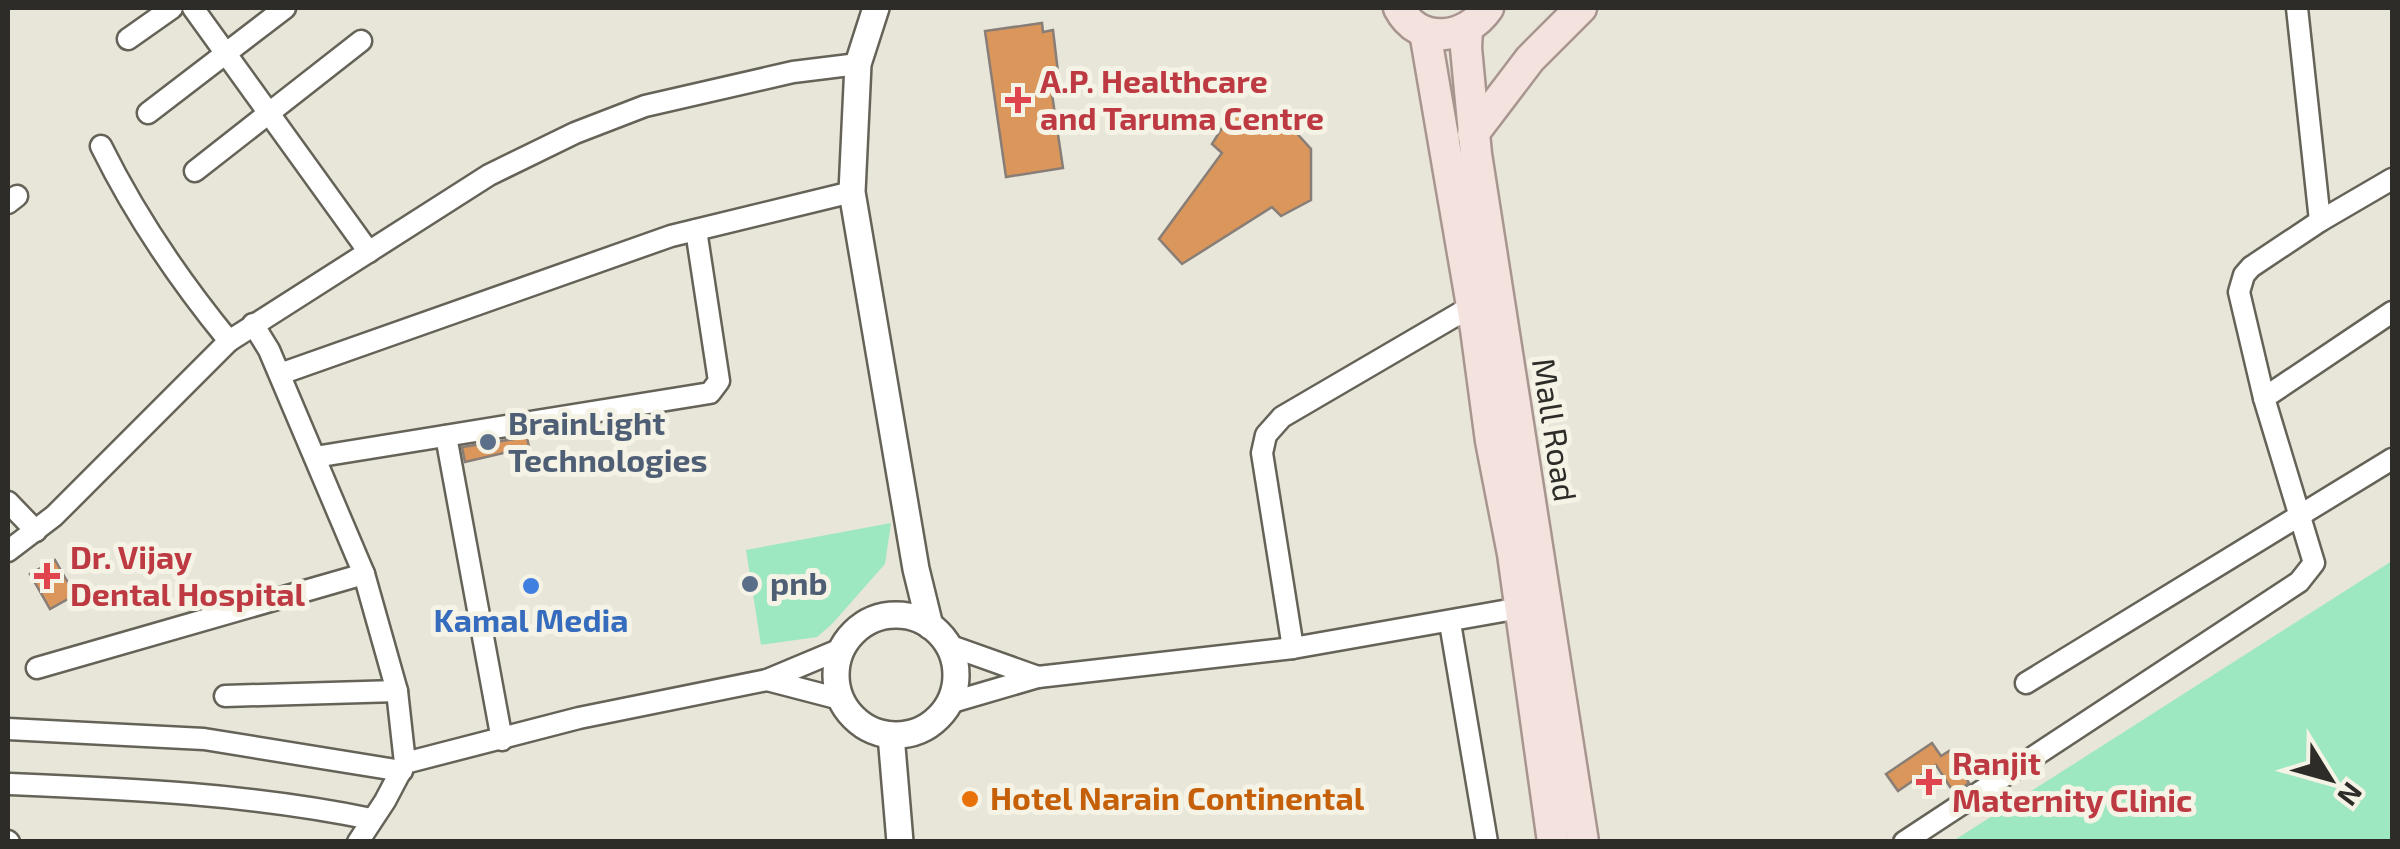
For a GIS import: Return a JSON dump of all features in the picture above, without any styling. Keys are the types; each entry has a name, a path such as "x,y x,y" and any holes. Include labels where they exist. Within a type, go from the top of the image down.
{"main road":[{"path":"1399,8 1413,25 1440,35 1498,8"},
{"path":"1473,134 1530,59 1581,8"},
{"name":"Mall Road","path":"1481,15 1473,134 1583,842"},
{"name":"Mall Road","path":"1425,32 1520,608 1553,842"}],"street":[{"path":"128,38 172,8"},
{"path":"193,8 369,252"},
{"path":"148,113 285,8"},
{"path":"876,8 858,64 852,192 916,569 939,636 955,664 956,683 949,703 932,723 914,732 891,735 871,730 852,716 840,699 836,681 841,649 853,632 874,618 900,614 920,620 939,636 1038,677"},
{"path":"2297,8 2320,221"},
{"path":"195,170 361,41"},
{"path":"8,551 36,531 229,341 490,176 574,133 690,93 793,72 858,64"},
{"path":"100,146 132,208 193,297 229,341"},
{"path":"1904,842 2299,582 2314,563 2264,398 2240,284 2251,267 2392,179"},
{"path":"280,374 671,236 852,192"},
{"path":"315,458 710,393 719,381 696,230"},
{"path":"1293,648 1262,453 1266,436 1282,417 1472,306"},
{"path":"2264,398 2392,312"},
{"path":"253,324 280,374 364,574 396,692 403,767 358,842"},
{"path":"446,436 502,740"},
{"path":"2026,683 2392,459"},
{"path":"8,502 36,531"},
{"path":"900,614 916,569"},
{"path":"37,668 364,574"},
{"path":"949,703 1038,677 1293,648 1520,608"},
{"path":"1450,623 1488,842"},
{"path":"8,729 204,738 403,767 579,718 767,680 841,649"},
{"path":"767,680 840,699"},
{"path":"225,696 396,692"},
{"path":"891,735 900,842"},
{"path":"8,784 122,788 304,805 371,820"}],"green space":[{"path":"891,523 885,564 832,624 817,637 761,645 746,550"},
{"path":"2392,561 2392,841 1953,841"}],"building":[{"path":"1042,23 1043,32 1053,30 1058,72 1049,74 1063,168 1006,177 985,31"},
{"path":"1230,115 1282,117 1311,149 1311,200 1281,216 1272,207 1182,264 1159,239 1222,153 1212,144"},
{"path":"527,437 529,447 465,462 462,447"},
{"path":"55,560 75,595 50,609 30,574"},
{"path":"1932,743 1941,756 1949,751 1969,783 1954,793 1936,765 1898,791 1886,774"}],"place":[{"name":"A.P. Healthcare and Taruma Centre","path":"1018,100"},
{"name":"BrainLight Technologies","path":"488,442"},
{"name":"Dr. Vijay Dental Hospital","path":"47,576"},
{"name":"pnb","path":"750,584"},
{"name":"Kamal Media","path":"531,586"},
{"name":"Ranjit Maternity Clinic","path":"1929,782"},
{"name":"Hotel Narain Continental","path":"970,799"}]}
